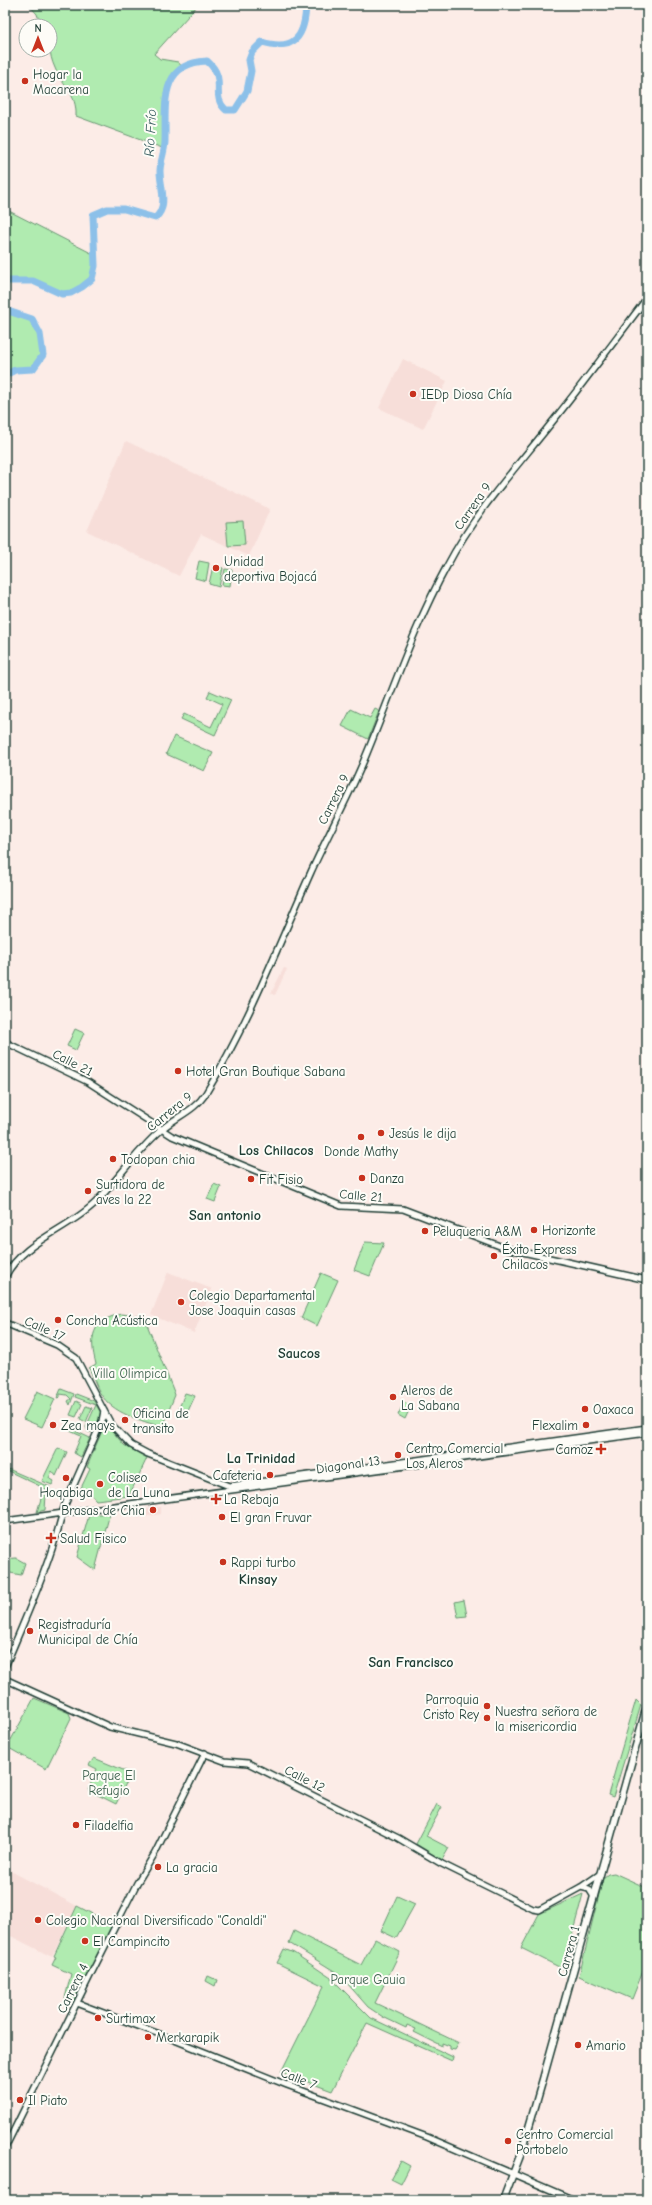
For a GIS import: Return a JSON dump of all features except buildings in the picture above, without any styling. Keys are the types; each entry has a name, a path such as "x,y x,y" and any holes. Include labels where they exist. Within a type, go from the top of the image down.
{"main road":[{"name":"Carrera 1","path":"503,2200 513,2175 541,2086 647,1706"}],"street":[{"name":"Carrera 9","path":"5,1277 23,1252 96,1202 132,1159 162,1129 199,1103 225,1059 361,768 410,645 446,567 459,544 496,490 580,386 647,298"},
{"name":"Calle 21","path":"6,1043 74,1074 178,1138 341,1206 403,1209 506,1248 647,1280"},
{"name":"Calle 17","path":"5,1323 57,1345 74,1356"},
{"name":"Diagonal 13","path":"74,1356 84,1371 111,1424 121,1437 137,1449 226,1485 234,1486 647,1428"},
{"path":"5,1666 49,1560 63,1513 102,1421 104,1410"},
{"path":"71,1512 68,1511 67,1506 102,1426 106,1422 111,1424"},
{"name":"Diagonal 13","path":"5,1521 647,1433"},
{"path":"193,1496 197,1493 217,1489 218,1486 213,1480"},
{"name":"Calle 12","path":"5,1679 104,1724 164,1740 205,1753 224,1761 246,1762 398,1838 442,1864 533,1909 540,1910 581,1887 600,1874"},
{"name":"Carrera 4","path":"5,2148 76,2003 205,1753"},
{"path":"581,1887 590,1889 594,1898"},
{"name":"Calle 7","path":"76,2003 162,2034 287,2085 427,2137 574,2200"}],"shaded area":[{"name":"IEDp Diosa Chía","path":"403,359 447,381 423,429 379,408"},
{"path":"126,441 270,509 249,556 201,534 179,576 87,531"},
{"path":"284,968 287,969 275,995 271,993"},
{"name":"Colegio Departamental Jose Joaquin casas","path":"168,1272 212,1289 194,1333 151,1315"},
{"path":"161,1507 161,1514 137,1518 137,1511"},
{"name":"Colegio Nacional Diversificado \"Conaldi\"","path":"5,1868 77,1906 52,1957 5,1933"}],"green space":[{"path":"29,5 198,5 154,54 160,59 178,62 183,68 175,75 169,84 166,94 164,116 165,149 76,116 76,108 72,96 58,75 51,58 58,58 58,18 38,18 37,14"},
{"path":"5,209 95,255 95,266 92,279 71,293 62,294 33,281 5,281"},
{"path":"5,310 24,315 30,319 35,323 41,335 43,355 33,369 15,370 5,375"},
{"path":"243,521 245,545 228,546 226,522"},
{"path":"199,561 209,563 206,581 195,578"},
{"path":"213,566 223,568 219,587 209,584"},
{"path":"225,569 232,570 230,586 222,585"},
{"path":"210,691 231,700 215,735 181,719 184,714 211,727 222,704 207,697"},
{"path":"351,709 370,718 375,709 379,711 368,739 342,726"},
{"path":"174,736 213,753 204,771 166,754"},
{"path":"75,1029 84,1033 76,1050 67,1046"},
{"path":"214,1184 221,1187 215,1202 207,1199"},
{"path":"365,1242 384,1243 370,1276 354,1270"},
{"path":"321,1273 338,1280 317,1326 301,1318"},
{"name":"Villa Olimpica","path":"121,1314 144,1317 174,1392 175,1395 162,1427 128,1415 112,1406 100,1393 89,1368 96,1364 93,1338 98,1326 103,1321"},
{"path":"61,1389 74,1394 70,1405 68,1401 71,1399 67,1395 60,1394 60,1397 57,1398"},
{"path":"37,1391 55,1399 42,1427 23,1419"},
{"path":"185,1393 195,1396 188,1411 179,1408"},
{"path":"76,1394 94,1401 102,1415 94,1428 94,1432 88,1432 86,1427 96,1405 75,1397"},
{"path":"76,1401 82,1404 76,1417 70,1415"},
{"path":"404,1402 411,1406 405,1419 398,1415"},
{"path":"86,1406 92,1408 86,1422 80,1419"},
{"path":"104,1426 108,1426 124,1445 147,1458 129,1496 96,1500 89,1492 80,1490 90,1469 87,1467"},
{"path":"71,1429 90,1438 81,1457 74,1453 81,1436 70,1431"},
{"path":"58,1448 67,1452 56,1476 52,1471 49,1478 54,1481 52,1485 42,1481"},
{"path":"6,1468 50,1487 48,1490 44,1490 44,1488 6,1470"},
{"path":"43,1492 46,1495 45,1510 37,1512"},
{"path":"110,1513 95,1570 77,1557 89,1515"},
{"path":"16,1558 25,1563 21,1575 5,1572 5,1559"},
{"path":"464,1600 467,1616 458,1617 455,1602"},
{"path":"34,1698 69,1713 71,1718 46,1769 7,1747"},
{"path":"636,1700 641,1705 613,1797 608,1795"},
{"name":"Parque El Refugio","path":"94,1758 128,1772 125,1778 128,1779 116,1804 88,1790 97,1769 89,1765"},
{"path":"437,1804 442,1807 426,1836 449,1848 442,1860 416,1844"},
{"path":"614,1873 647,1888 647,1961 632,1999 579,1976 603,1878 608,1874"},
{"path":"583,1894 563,1969 521,1948 539,1914"},
{"path":"397,1896 415,1904 396,1938 381,1931"},
{"name":"El Campincito","path":"77,1906 116,1926 77,2003 65,1998 71,1974 52,1965 56,1957 54,1956"},
{"name":"Parque Gauia","path":"294,1931 361,1965 375,1939 400,1952 375,2003 459,2043 455,2050 450,2049 450,2046 442,2043 442,2046 414,2032 416,2029 407,2025 406,2028 383,2017 368,2007 339,1974 289,1943"},
{"path":"284,1949 294,1953 331,1978 371,2018 453,2057 452,2061 367,2023 332,2091 281,2072 324,1986 277,1963"},
{"path":"208,1976 217,1980 215,1986 206,1981"},
{"path":"401,2161 410,2166 401,2184 391,2179"}],"waterway":[{"name":"Río Frío","path":"5,281 33,281 62,294 71,293 92,279 95,266 93,215 107,209 124,209 155,218 162,208 163,196 160,168 165,145 166,101 172,78 180,69 191,64 207,61 217,75 218,93 221,104 226,110 235,110 247,91 251,71 249,60 252,52 262,42 273,45 283,45 296,39 303,25 306,5"},
{"name":"Río Frío","path":"5,310 32,319 40,334 43,355 33,369 15,370 5,375"}],"place":[{"name":"Hogar la Macarena","path":"25,81"},
{"name":"IEDp Diosa Chía","path":"413,394"},
{"name":"Unidad deportiva Bojacá","path":"216,568"},
{"name":"Hotel Gran Boutique Sabana","path":"178,1071"},
{"name":"Jesús le dija","path":"381,1133"},
{"name":"Donde Mathy","path":"361,1137"},
{"name":"Todopan chia","path":"113,1159"},
{"name":"Danza","path":"362,1178"},
{"name":"Fit Fisio","path":"251,1179"},
{"name":"Surtidora de aves la 22","path":"88,1191"},
{"name":"Horizonte","path":"534,1230"},
{"name":"Peluqueria A&M","path":"425,1231"},
{"name":"Éxito Express Chilacos","path":"494,1256"},
{"name":"Colegio Departamental Jose Joaquin casas","path":"181,1302"},
{"name":"Concha Acústica","path":"58,1320"},
{"name":"Aleros de La Sabana","path":"393,1397"},
{"name":"Oaxaca","path":"585,1409"},
{"name":"Oficina de transito","path":"125,1420"},
{"name":"Zea mays","path":"53,1425"},
{"name":"Flexalim","path":"586,1425"},
{"name":"Camoz","path":"601,1449"},
{"name":"Centro Comercial Los Aleros","path":"398,1455"},
{"name":"Cafeteria","path":"270,1475"},
{"name":"Hoqabiga","path":"66,1478"},
{"name":"Coliseo de La Luna","path":"100,1484"},
{"name":"La Rebaja","path":"216,1499"},
{"name":"Brasas de Chia","path":"153,1510"},
{"name":"El gran Fruvar","path":"222,1517"},
{"name":"Salud Fisico","path":"51,1538"},
{"name":"Rappi turbo","path":"223,1562"},
{"name":"Registraduría Municipal de Chía","path":"30,1631"},
{"name":"Parroquia Cristo Rey","path":"487,1706"},
{"name":"Nuestra señora de la misericordia","path":"487,1718"},
{"name":"Filadelfia","path":"76,1825"},
{"name":"La gracia","path":"158,1867"},
{"name":"Colegio Nacional Diversificado \"Conaldi\"","path":"38,1920"},
{"name":"El Campincito","path":"85,1941"},
{"name":"Surtimax","path":"98,2018"},
{"name":"Merkarapik","path":"148,2037"},
{"name":"Amario","path":"578,2045"},
{"name":"Il Piato","path":"20,2100"},
{"name":"Centro Comercial Portobelo","path":"508,2141"}],"district":[{"name":"Los Chilacos","path":"276,1150"},
{"name":"San antonio","path":"225,1215"},
{"name":"Saucos","path":"299,1353"},
{"name":"La Trinidad","path":"261,1458"},
{"name":"Kinsay","path":"258,1579"},
{"name":"San Francisco","path":"411,1662"}]}
